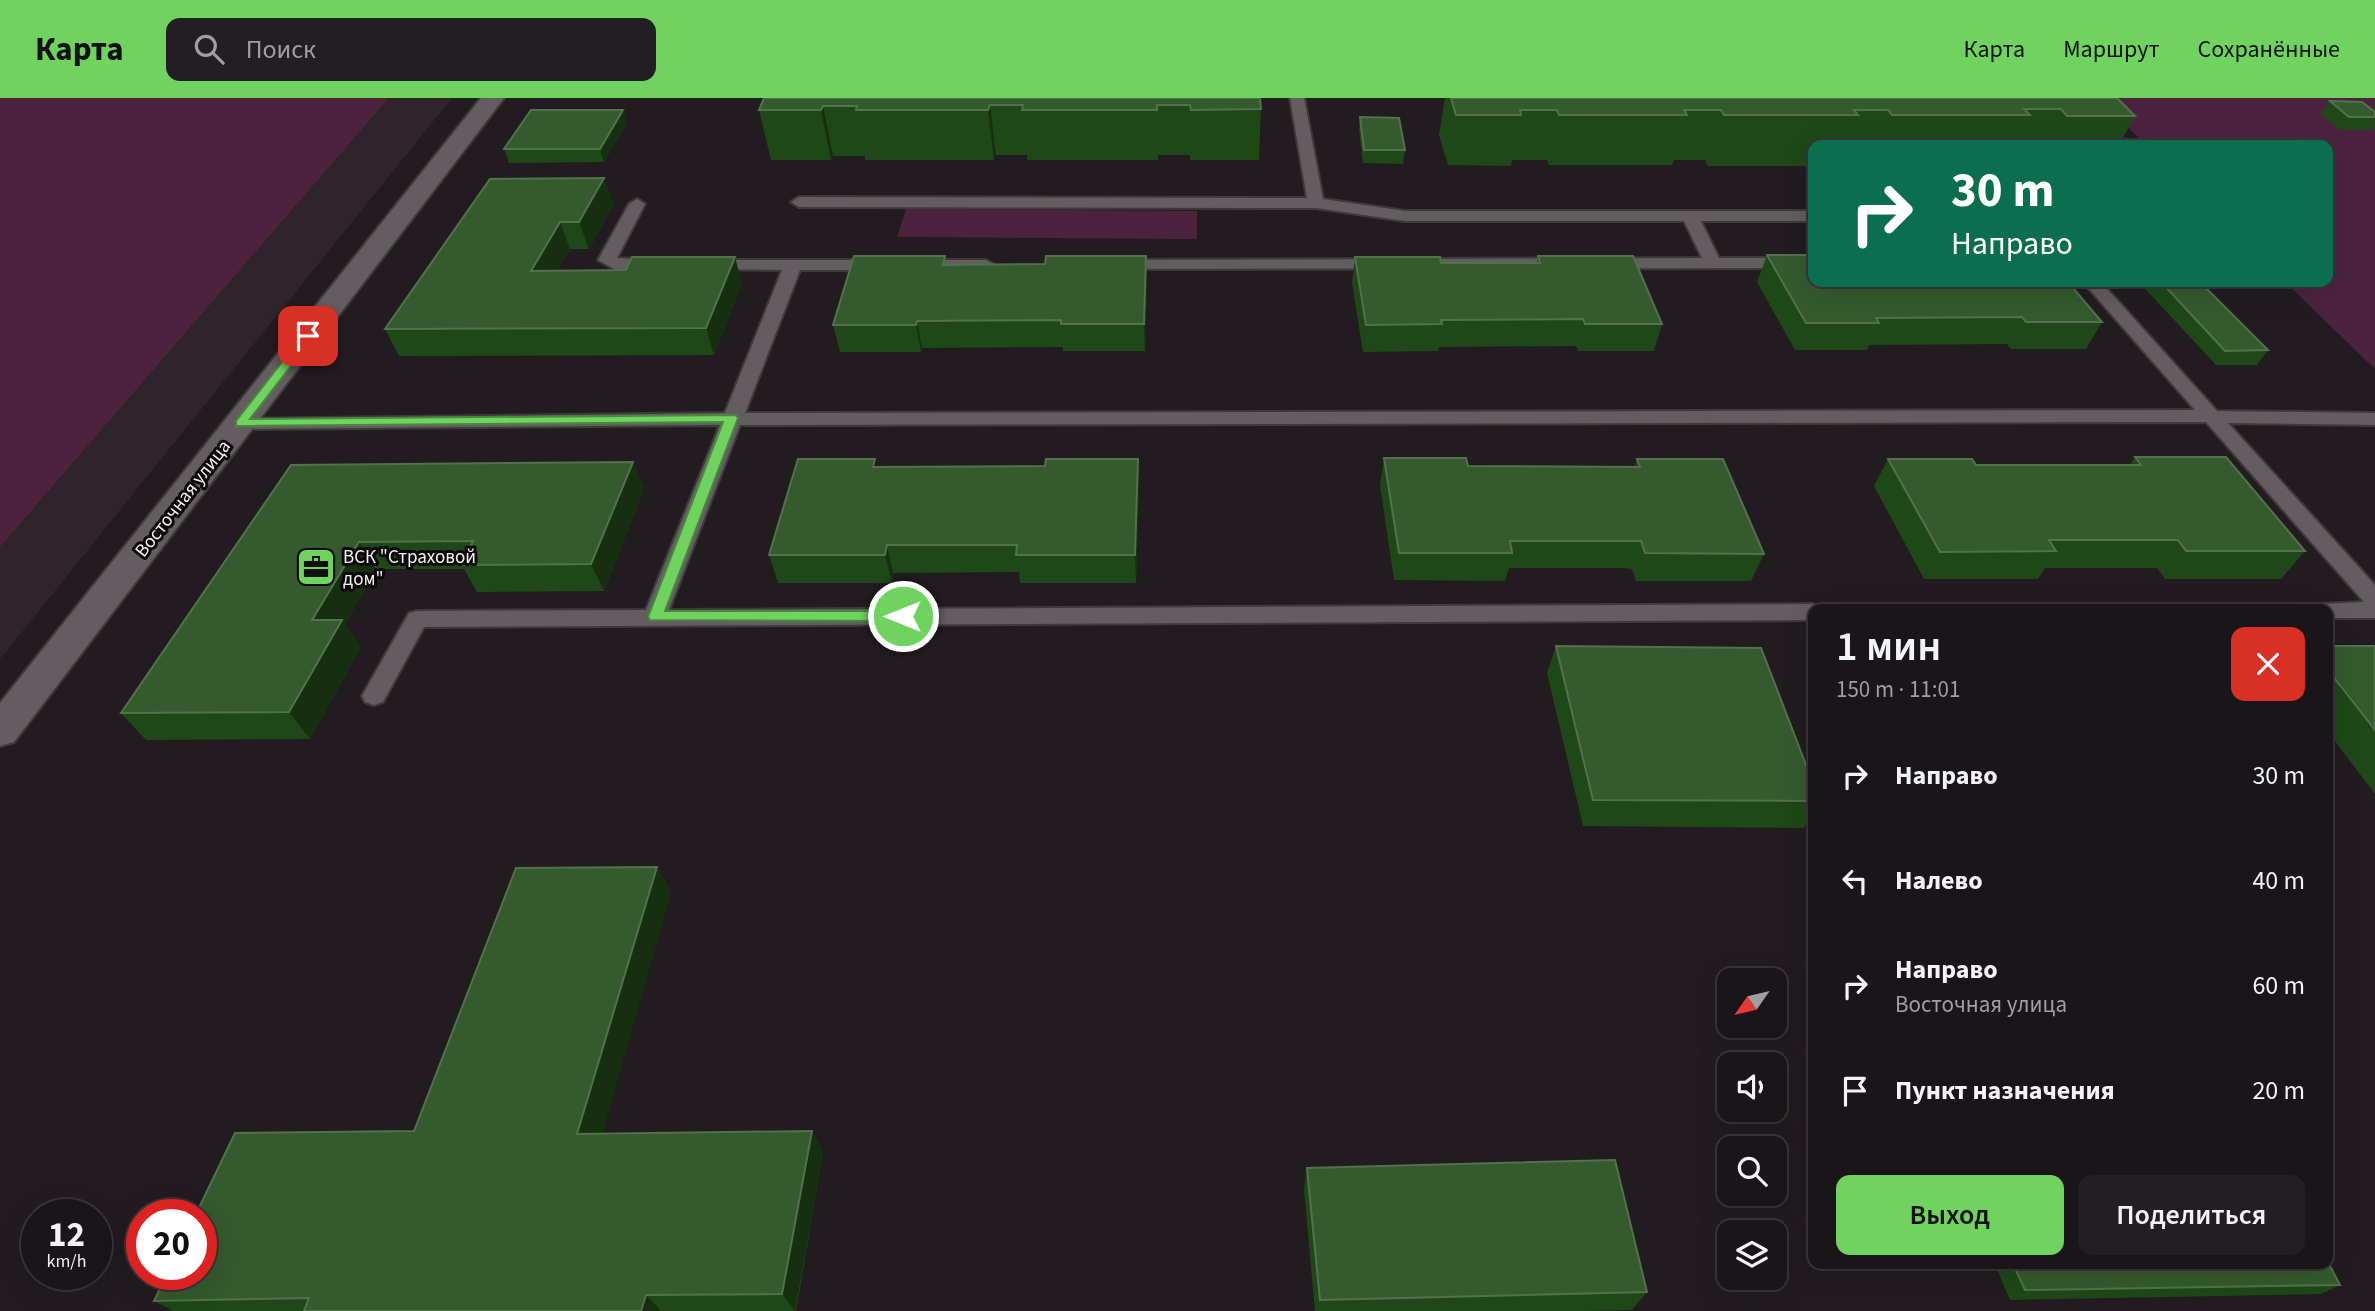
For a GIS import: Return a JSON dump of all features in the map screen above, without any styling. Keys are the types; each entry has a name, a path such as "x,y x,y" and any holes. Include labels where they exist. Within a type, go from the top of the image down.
{"street":[{"name":"Восточная улица","path":"0,731 493,98"}],"lane":[{"path":"1297,98 1316,203"},
{"path":"799,202 1316,203 1405,216 1808,216"},
{"path":"637,204 607,257 611,263 997,265"},
{"path":"1690,216 1713,263"},
{"path":"1092,264 1808,262"},
{"path":"655,617 793,265"},
{"path":"2096,287 2375,600"},
{"path":"241,424 731,418 2211,415 2375,419"},
{"path":"2333,610 2375,610"},
{"path":"373,696 417,619 1808,612"}],"shaded area":[{"path":"0,98 389,98 0,547"},
{"path":"389,98 452,98 0,659 0,547"},
{"path":"2097,98 2375,98 2375,369 2290,287 2333,287 2333,140 2141,140"},
{"path":"906,209 1197,211 1197,239 897,237"}],"building":[{"path":"764,98 1260,98 1261,109 1191,110 1190,105 1157,105 1157,110 1022,110 1023,105 990,105 988,110 856,110 857,106 823,106 821,110 759,110"},
{"path":"1451,98 2117,98 2135,116 2067,116 2061,109 2024,109 2030,115 1892,115 1888,110 1854,110 1858,115 1724,115 1721,110 1684,110 1687,115 1559,115 1557,110 1520,110 1521,115 1456,115"},
{"path":"2330,101 2362,102 2375,112 2375,117 2349,117"},
{"path":"531,110 623,110 600,149 504,149"},
{"path":"1360,117 1399,118 1405,150 1364,150"},
{"path":"604,178 579,222 560,222 531,271 626,270 632,257 735,257 706,328 385,329 490,179"},
{"path":"1767,255 1808,255 1808,287 2072,287 2102,322 2026,322 2022,317 1876,318 1879,323 1806,323"},
{"path":"854,256 945,256 943,265 1045,264 1046,256 1146,256 1144,324 1061,324 1061,320 917,321 916,325 833,325"},
{"path":"1538,256 1633,256 1662,324 1585,324 1583,319 1441,320 1442,324 1366,325 1355,257 1440,257 1441,263 1540,263"},
{"path":"2166,287 2205,287 2268,350 2225,351"},
{"path":"2135,457 2226,457 2305,551 2186,551 2178,540 2049,540 2056,551 1940,552 1888,459 1972,459 1976,465 2141,465"},
{"path":"1384,458 1466,458 1468,466 1640,467 1637,459 1723,459 1764,554 1645,553 1641,541 1510,541 1512,553 1399,553"},
{"path":"798,459 875,459 873,467 1045,466 1046,459 1138,459 1135,555 1016,555 1017,545 887,545 885,555 769,555"},
{"path":"633,462 591,564 462,565 473,541 359,542 312,620 342,620 289,712 121,713 291,465"},
{"path":"1556,646 1761,648 1808,770 1808,801 1593,800"},
{"path":"2333,646 2375,646 2375,730 2333,676"},
{"path":"657,867 577,1134 812,1131 782,1294 646,1295 641,1311 304,1311 309,1298 154,1301 159,1290 217,1290 217,1199 203,1199 235,1133 414,1131 516,868"},
{"path":"1615,1160 1647,1292 1320,1300 1307,1168"},
{"path":"2015,1269 2332,1269 2340,1285 2025,1290"}],"place":[{"name":"ВСК \"Страховой дом\"","path":"316,567"}],"route":[{"path":"308,336 241,424 731,418 655,617 903,616"}]}
